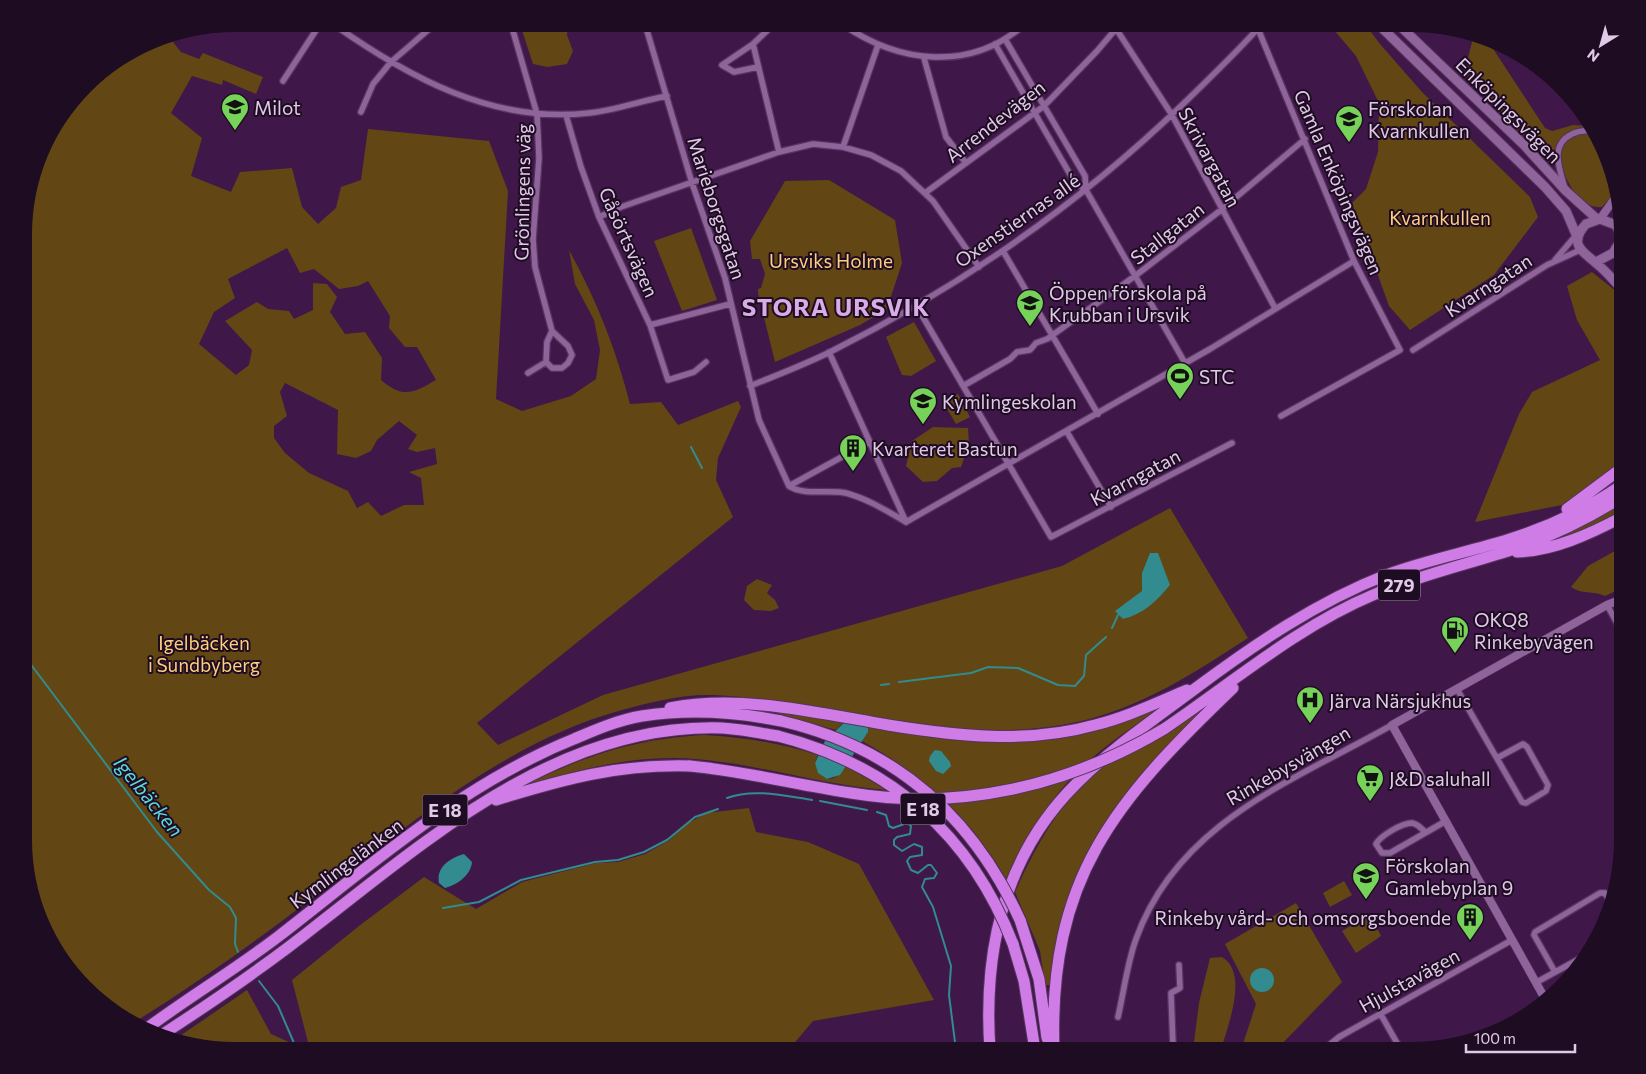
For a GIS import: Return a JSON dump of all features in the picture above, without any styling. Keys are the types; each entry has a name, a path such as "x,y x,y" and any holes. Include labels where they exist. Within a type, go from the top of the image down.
{"highway":[{"path":"1541,528 1596,490 1614,475"},
{"name":"279","path":"1203,683 1277,631 1337,597 1387,575 1541,528 1614,490"},
{"name":"279","path":"477,806 588,774 629,767 690,766 730,770 874,796 916,800 960,798 1023,788 1065,776 1119,754 1164,729 1265,658 1344,608 1373,594 1416,578 1503,553 1567,527 1614,501"},
{"path":"1503,553 1526,552 1547,548 1577,538 1614,521"},
{"path":"1054,1042 1053,1018 1058,959 1072,901 1093,851 1129,797 1150,771 1265,658"},
{"path":"642,716 678,707 704,704 736,704 783,708 931,732 979,736 1048,734 1094,726 1133,713 1203,683"},
{"path":"990,1042 988,996 993,946 1012,880 1025,855 1058,805 1076,784 1103,759 1203,683"},
{"name":"Kymlingelänken","path":"151,1024 240,964 434,818 500,775 562,743 598,729 642,716 721,713 781,720 824,732 887,762 928,792 973,839 999,876 1020,920 1038,979 1048,1042"},
{"name":"Kymlingelänken","path":"168,1030 242,981 406,856 477,806 536,773 588,751 626,739 670,730 724,728 778,736 817,747 857,764 886,781 931,817 961,850 982,880 998,908 1013,944 1024,981 1034,1042"}],"main road":[{"name":"Enköpingsvägen","path":"1386,32 1545,187 1566,211 1578,236"},
{"name":"Enköpingsvägen","path":"1406,32 1524,145 1566,191 1598,219"},
{"path":"1613,224 1611,221 1598,219 1586,224 1578,236 1580,250 1596,262 1614,281"},
{"path":"1596,262 1614,251"}],"street":[{"path":"283,81 315,32"},
{"path":"344,32 391,62 428,82 495,108 538,114 566,115 613,109 667,96"},
{"path":"361,112 373,84 391,62 426,32"},
{"name":"Grönlingens väg","path":"513,32 538,114 538,158 533,238 535,267 552,332 547,342 546,362"},
{"name":"Marieborgsgatan","path":"647,32 692,183 725,278 759,420 788,486"},
{"path":"758,67 734,72 722,65 753,44 766,32"},
{"path":"856,32 878,45 924,58 975,52 1005,39 1014,32"},
{"name":"Arrendevägen","path":"925,192 1008,134 1044,106 1111,32"},
{"name":"Skrivargatan","path":"1121,32 1172,115 1275,308"},
{"name":"Oxenstiernas allé","path":"750,386 829,352 916,305 1003,251 1086,190 1130,154 1172,115 1252,32"},
{"name":"Gamla Enköpingsvägen","path":"1262,32 1354,261 1400,350 1281,416"},
{"path":"1005,39 1085,176 1086,190 1185,363"},
{"path":"753,44 779,152"},
{"path":"995,44 1065,167 1075,183 1086,190"},
{"path":"843,147 878,45"},
{"path":"924,58 946,137 966,163"},
{"name":"Gåsörtsvägen","path":"566,115 581,167 599,217 650,325 668,380 694,372 706,362"},
{"path":"1566,191 1560,170 1558,151 1564,139 1574,132 1584,130"},
{"name":"Stallgatan","path":"963,386 1010,359 1017,352 1030,350 1135,276 1221,210 1305,139"},
{"path":"599,217 621,207 779,152 813,144 843,147 871,155 901,171 925,192 941,212 978,267"},
{"path":"1065,167 1075,160"},
{"path":"1598,219 1611,203"},
{"path":"1554,262 1578,236"},
{"path":"1554,262 1580,250"},
{"path":"1003,251 1098,414"},
{"path":"906,522 1098,414 1354,261"},
{"name":"Kvarngatan","path":"1413,350 1554,262"},
{"path":"650,325 730,304"},
{"path":"916,305 1010,465"},
{"path":"528,373 546,362 552,368 562,368 568,363 572,355 568,346 552,332"},
{"path":"829,352 906,522"},
{"path":"1067,432 1111,507"},
{"path":"788,486 869,442"},
{"name":"Kvarngatan","path":"1010,465 1051,537 1232,443"},
{"path":"788,486 807,490 845,493 873,502 906,522"},
{"name":"Rinkebysvängen","path":"1118,1017 1136,940 1151,906 1169,876 1192,848 1235,812 1614,602"},
{"path":"1607,605 1614,618"},
{"path":"1457,689 1522,802 1526,803 1546,791 1548,786 1527,747 1523,744 1497,758"},
{"path":"1392,725 1542,993"},
{"path":"1426,832 1415,824 1406,824 1380,838 1376,844 1382,853 1386,854 1426,832 1446,821"},
{"path":"1555,972 1534,935 1535,932 1600,893 1606,895"},
{"name":"Hjulstavägen","path":"1333,1042 1380,1013 1512,940"},
{"path":"1537,982 1572,963"},
{"path":"1173,1042 1172,993 1180,988 1179,965"},
{"path":"1380,1013 1396,1042"}],"green space":[{"path":"523,32 567,32 573,51 567,64 547,67 533,64"},
{"name":"Kvarnkullen","path":"1336,32 1371,32 1422,92 1530,197 1538,217 1494,275 1410,330 1389,306 1352,203 1366,189 1378,152 1379,103 1356,56"},
{"name":"Igelbäcken i Sundbyberg","path":"173,42 181,52 199,59 203,53 263,77 256,94 223,80 222,85 192,76 171,113 202,138 191,176 231,192 240,172 292,168 302,207 318,224 336,208 341,187 361,180 368,129 489,141 508,191 496,399 522,411 571,396 596,379 600,350 594,320 575,284 569,250 588,287 604,325 630,404 661,402 678,425 738,401 741,407 718,458 716,480 733,517 477,723 498,745 603,695 1062,566 1170,508 1248,638 1166,688 1123,708 1077,722 1032,729 987,730 941,727 804,705 713,695 679,697 622,710 583,723 545,739 509,758 474,780 439,803 290,915 187,988 140,1018 111,1000 101,991 74,963 53,929 39,892 32,840 32,234 36,195 43,169 53,145 74,111 111,74 145,53 169,43","holes":["287,248 300,273 314,269 339,289 358,286 368,281 390,316 389,328 405,347 417,347 436,380 408,392 396,390 381,380 382,358 365,332 345,334 330,312 337,297 327,284 313,283 313,310 294,319 289,311 268,309 257,302 225,321 252,350 249,365 236,375 199,344 214,312 235,298 228,279","285,383 338,410 337,454 356,458 371,451 377,440 399,421 417,435 408,449 417,452 435,448 437,464 409,472 421,478 424,505 404,505 381,516 368,502 357,508 348,491 309,473 285,453 274,438 274,426 287,416 280,392"]},
{"path":"1472,42 1494,50 1545,128 1552,131 1573,125 1581,125 1582,127 1572,130 1562,138 1556,158 1545,157 1464,74"},
{"path":"1582,133 1586,134 1593,145 1603,169 1610,198 1602,207 1584,202 1569,184 1564,173 1562,152 1565,143"},
{"name":"Ursviks Holme","path":"829,180 895,220 902,263 887,309 860,325 775,362 758,293 765,274 760,259 752,259 750,241 785,181"},
{"path":"691,228 717,300 682,311 654,241"},
{"path":"1592,272 1614,290 1614,468 1601,479 1562,505 1475,522 1519,414 1532,392 1600,360 1577,320 1567,286"},
{"path":"914,322 936,361 911,376 902,375 886,337"},
{"path":"958,394 970,417 956,424 943,402"},
{"path":"933,427 968,428 969,444 961,467 952,468 937,481 923,482 906,466 912,441"},
{"path":"1614,508 1614,515 1573,535 1557,540"},
{"path":"1614,551 1614,592 1605,596 1579,591 1571,587 1588,566"},
{"path":"757,579 772,585 767,593 775,600 779,608 771,611 754,610 744,600 747,586"},
{"path":"1165,703 1092,758 1066,784 1032,830 1006,879 978,837 944,800 905,768 862,741 868,732 868,726 1061,738 1091,732"},
{"path":"1205,707 1206,709 1146,768 1121,799 1100,831 1081,865 1067,902 1057,942 1051,985 1045,985 1040,951 1015,892 1040,842 1072,796 1105,763 1158,723 1167,734"},
{"path":"769,711 844,722 836,730"},
{"path":"704,735 762,741 818,755 815,763 818,770 825,777 829,779 837,776 845,766 887,790 833,783 754,767 700,759 673,758 614,763 518,788 564,767 608,751 653,741"},
{"path":"749,808 756,832 808,842 859,864 934,1000 813,1021 795,1042 308,1042 292,980 424,877 476,909 522,882 596,863 618,862 645,854 668,841 687,824 706,813"},
{"path":"1344,881 1352,895 1330,907 1323,893"},
{"path":"1296,903 1342,982 1284,1042 1244,1042 1256,1004 1225,944"},
{"path":"1370,914 1381,936 1356,953 1342,931"},
{"path":"1222,957 1230,965 1234,975 1235,987 1232,1014 1223,1042 1194,1042 1199,1003 1210,958"},
{"path":"247,990 271,1034 289,1042 234,1042 208,1040 182,1035"}],"shaded area":[{"path":"1150,553 1158,553 1170,585 1149,606 1137,614 1123,619 1115,611 1142,591 1142,573"},
{"path":"848,719 868,726 868,732 840,775 827,779 818,773 815,763 825,741"},
{"path":"935,750 941,751 950,762 951,766 943,774 936,771 929,761 930,756"},
{"path":"464,854 472,862 469,871 459,882 445,888 439,883 442,868 449,861"},
{"path":"1262,968 1270,972 1274,980 1270,988 1262,992 1254,988 1250,980 1254,972"}],"waterway":[{"path":"691,447 702,468"},
{"path":"1112,628 1118,615"},
{"path":"899,682 971,673 988,667 1018,668 1058,685 1075,686 1084,676 1086,655 1106,637"},
{"name":"Igelbäcken","path":"32,666 157,832 209,890 230,907 236,918 235,944 238,952"},
{"path":"881,685 889,684"},
{"path":"727,798 758,793 812,800"},
{"path":"820,801 867,810"},
{"path":"443,908 479,902 521,880 595,862 618,860 644,852 667,840 695,817 718,809"},
{"path":"877,812 886,815 889,826 893,828 907,823 911,826 910,834 897,837 894,840 894,845 902,851 914,844 922,847 922,855 910,857 907,861 911,870 918,873 928,865 931,865 937,873 934,878 925,879 922,887 933,907 951,966 949,995 955,1042"},
{"name":"Igelbäcken","path":"259,981 278,1006 294,1042"}],"place":[{"name":"Milot","path":"235,131"},
{"name":"Förskolan Kvarnkullen","path":"1349,143"},
{"name":"Öppen förskola på Krubban i Ursvik","path":"1030,327"},
{"name":"STC","path":"1180,400"},
{"name":"Kymlingeskolan","path":"923,425"},
{"name":"Kvarteret Bastun","path":"853,472"},
{"name":"OKQ8 Rinkebyvägen","path":"1455,654"},
{"name":"Järva Närsjukhus","path":"1310,724"},
{"name":"J&D saluhall","path":"1370,802"},
{"name":"Förskolan Gamlebyplan 9","path":"1366,900"},
{"name":"Rinkeby vård- och omsorgsboende","path":"1470,941"}],"district":[{"name":"STORA URSVIK","path":"836,306"}]}
